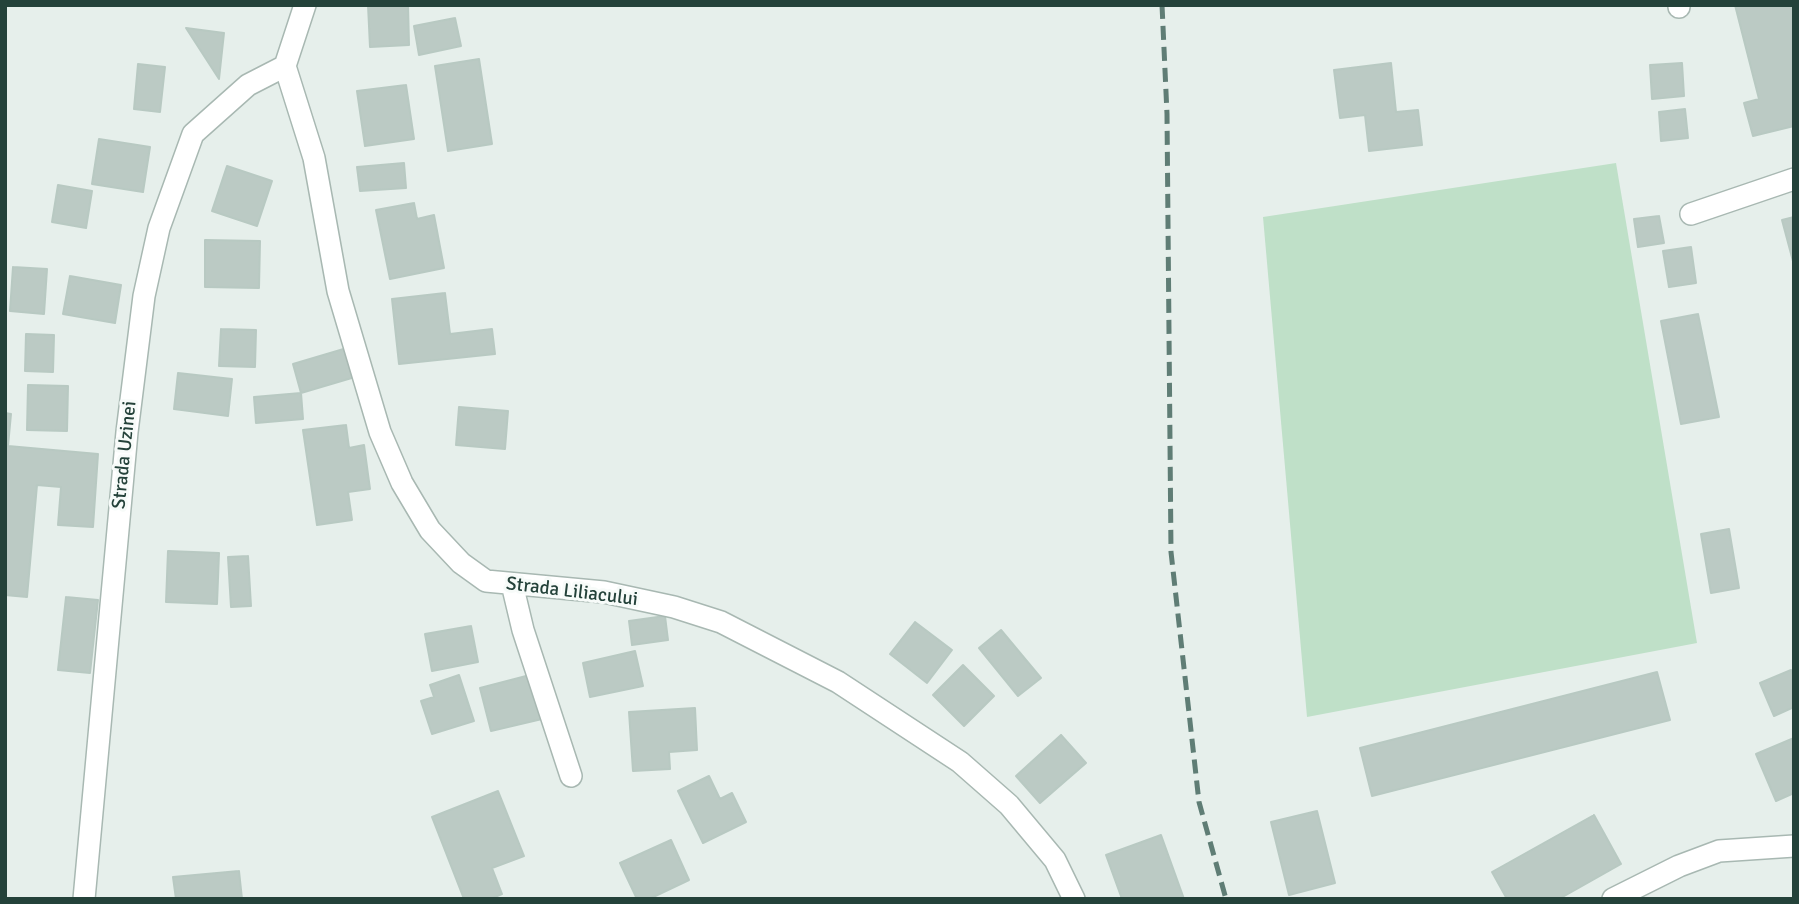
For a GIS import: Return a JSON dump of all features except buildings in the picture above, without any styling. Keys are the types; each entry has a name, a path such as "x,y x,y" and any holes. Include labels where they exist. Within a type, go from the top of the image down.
{"street":[{"path":"285,66 305,5"},
{"name":"Strada Liliacului","path":"285,66 314,158 338,291 380,432 402,483 430,530 461,563 486,581 604,592 721,622 838,682 960,762 1009,805 1055,860 1074,899"},
{"name":"Strada Uzinei","path":"84,899 127,432 144,296 159,228 193,134 248,85 285,66"},
{"path":"1691,214 1794,179"},
{"path":"512,584 523,630 571,776"},
{"path":"1613,899 1679,866 1719,851 1794,846"}],"green space":[{"path":"1616,163 1697,643 1307,717 1263,217"}],"railway":[{"path":"1162,5 1167,114 1171,552 1199,802 1226,899"}]}
